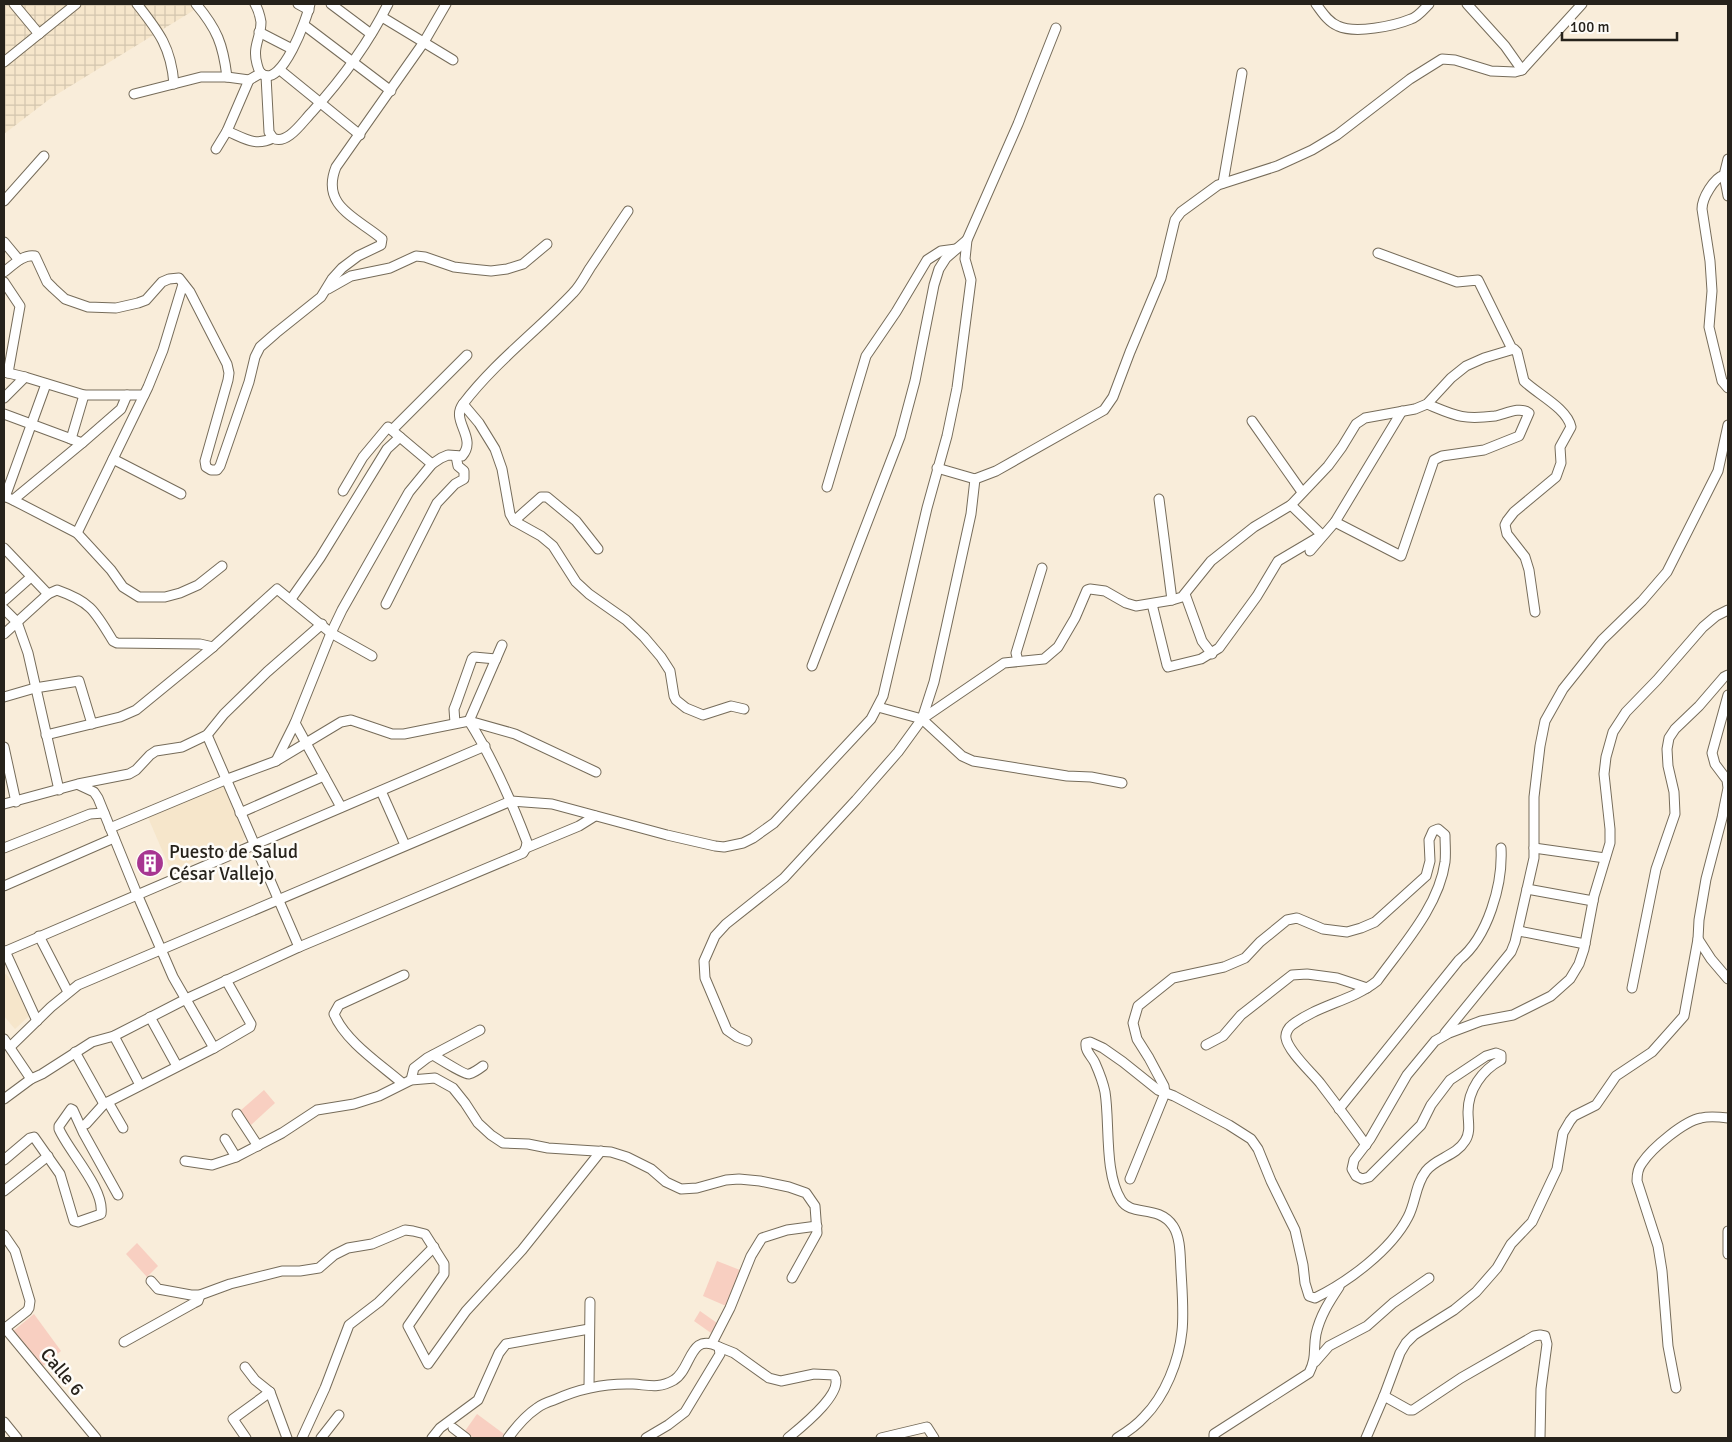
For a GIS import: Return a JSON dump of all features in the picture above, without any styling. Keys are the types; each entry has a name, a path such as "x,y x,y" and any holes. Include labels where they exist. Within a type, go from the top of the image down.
{"street":[{"path":"14,4 39,34"},
{"path":"4,62 76,4"},
{"path":"137,4 164,41 171,62 174,84"},
{"path":"196,4 210,20 219,39 224,53 227,77"},
{"path":"255,4 261,22 255,54 258,69 264,75 270,132 273,138"},
{"path":"134,94 201,77 227,77 249,80 264,75 274,75 280,70 304,25 309,7 298,4"},
{"path":"331,4 370,34"},
{"path":"227,131 254,142 263,143 273,138 278,140 286,138 320,104 354,62 388,4"},
{"path":"4,272 19,260 30,255 35,256 52,288 65,299 88,307 107,308 127,306 146,300 166,280 177,278 182,280 221,352 229,373 205,461 206,467 211,470 217,470 220,466 249,382 255,357 260,347 321,297 332,278 342,268 358,256 377,248 382,242 382,239 353,218 336,201 331,179 336,167 424,42 446,4"},
{"path":"1316,4 1330,22 1340,27 1362,29 1387,26 1413,19 1429,4"},
{"path":"1467,4 1505,46 1522,70"},
{"path":"938,468 975,479 996,471 1104,410 1119,383 1161,278 1177,215 1223,183 1277,166 1312,150 1337,135 1378,102 1442,59 1455,60 1491,71 1515,72 1522,70 1582,4"},
{"path":"382,17 453,60"},
{"path":"304,25 391,91"},
{"path":"10,1047 68,992 78,985 404,845 512,801 552,804 667,836 724,847 743,843 754,838 774,823 871,719 883,696 927,508 947,436 956,388 971,277 966,259 967,240 1018,124 1056,28"},
{"path":"259,32 292,49"},
{"path":"280,70 360,135"},
{"path":"1223,183 1242,73"},
{"path":"216,149 227,131 249,80"},
{"path":"4,201 44,156"},
{"path":"1728,159 1724,175 1728,196"},
{"path":"1724,175 1717,179 1705,197 1702,209 1710,261 1712,291 1709,326 1722,381 1728,388"},
{"path":"276,761 295,723 342,610 409,492 432,464 448,456 462,456 465,453 468,443 459,410 488,374 575,292 628,211"},
{"path":"812,666 900,437 915,381 934,285 939,269 946,258 967,240"},
{"path":"4,242 19,260"},
{"path":"326,291 350,276 390,268 416,256 425,257 454,267 491,271 507,269 523,264 547,244"},
{"path":"827,487 866,356 928,260 941,251 956,249"},
{"path":"1378,253 1457,282 1478,280 1512,349 1518,352 1524,381 1556,406 1569,420 1571,427 1560,447 1561,463 1556,477 1514,512 1506,525 1507,534 1525,557 1529,570 1535,612"},
{"path":"4,282 20,306 6,373 84,395 144,395"},
{"path":"76,533 144,395 163,350 183,284"},
{"path":"922,719 1004,663 1044,659 1058,647 1075,618 1087,590 1090,588 1106,591 1136,606 1182,597 1210,561 1254,527 1291,505 1328,466 1356,424 1364,418 1415,409 1427,404 1451,378 1466,366 1512,349"},
{"path":"392,430 467,355"},
{"path":"4,398 24,377"},
{"path":"7,498 46,384"},
{"path":"71,439 84,395"},
{"path":"7,498 82,443 121,409 127,395"},
{"path":"463,404 495,448 502,469 510,514 514,521 541,536 553,546 576,582 644,636 662,657 670,671 676,700 686,708 704,715 731,706 744,709"},
{"path":"1334,522 1401,556 1434,460 1442,456 1484,450 1519,436 1528,413 1524,410 1498,415 1461,418 1427,404"},
{"path":"1310,551 1334,522 1402,411"},
{"path":"4,414 82,443"},
{"path":"1252,421 1302,492"},
{"path":"1444,1036 1511,952 1519,931 1534,858 1534,797 1545,721 1563,688 1597,647 1642,601 1667,572 1718,472 1728,425"},
{"path":"343,491 363,457 388,427 432,464"},
{"path":"291,599 320,558 387,449 400,437"},
{"path":"386,604 437,503 455,484 464,479 464,471 458,466 456,456"},
{"path":"113,459 181,494"},
{"path":"747,1041 727,1030 705,978 704,960 714,936 726,924 784,878 898,752 922,719 934,682 948,619 970,514 975,479"},
{"path":"514,521 541,497 547,497 576,521 598,549"},
{"path":"7,498 76,533 111,570 123,588 139,597 165,597 180,593 198,585 222,566"},
{"path":"1159,499 1172,600"},
{"path":"1291,505 1322,535"},
{"path":"1152,604 1166,666 1201,660 1212,654 1230,635 1278,561 1322,535"},
{"path":"4,548 48,594"},
{"path":"1018,661 1016,653 1042,568"},
{"path":"4,601 31,577"},
{"path":"46,735 120,717 136,710 213,647 277,589 331,633 372,656"},
{"path":"4,634 48,594 57,590 89,605 113,641 117,643 200,644 213,647"},
{"path":"1185,594 1202,640 1212,654"},
{"path":"4,609 17,622 28,653 59,790"},
{"path":"1117,1438 1136,1426 1151,1410 1171,1372 1182,1331 1180,1265 1177,1234 1169,1221 1152,1211 1127,1207 1121,1201 1118,1194 1112,1176 1105,1092 1096,1066 1086,1050 1086,1043 1090,1042 1103,1048 1148,1083 1229,1125 1251,1139 1258,1148 1271,1181 1296,1230 1309,1296 1317,1298 1341,1285 1369,1264 1402,1226 1411,1212 1418,1185 1427,1170 1457,1150 1464,1142 1469,1127 1468,1110 1472,1091 1480,1077 1490,1066 1501,1060 1501,1055 1486,1056 1450,1080 1430,1106 1421,1125 1369,1177 1362,1179 1356,1176 1352,1163 1366,1145 1407,1075 1434,1041 1481,1021 1509,1017 1551,996 1570,979 1579,964 1585,944 1593,901 1610,843 1604,765 1613,732 1626,712 1703,627 1716,616 1728,610"},
{"path":"4,804 78,784 129,774 136,770 150,754 156,751 182,747 207,735 224,714 261,678 322,624"},
{"path":"470,720 502,645"},
{"path":"455,724 454,709 473,658 496,659"},
{"path":"1632,988 1656,869 1674,814 1675,799 1668,766 1667,749 1670,738 1684,719 1728,675"},
{"path":"4,697 35,688 80,681 92,724"},
{"path":"1366,1438 1400,1353 1406,1343 1414,1335 1454,1310 1476,1292 1497,1268 1511,1244 1532,1222 1557,1170 1563,1133 1570,1121 1574,1116 1596,1105 1616,1076 1652,1052 1682,1020 1687,1008 1706,879 1728,788 1727,780 1715,764 1712,753 1728,695"},
{"path":"878,707 922,719 948,745 968,760 1067,776 1090,776 1122,784"},
{"path":"110,828 276,761 341,722 351,720 392,734 404,734 470,720 514,734 596,772"},
{"path":"4,1099 92,1042 114,1036 186,999 299,947 523,853 527,842 512,801 470,720"},
{"path":"295,723 341,807"},
{"path":"207,735 299,947"},
{"path":"37,1021 4,951 485,746"},
{"path":"4,747 16,802"},
{"path":"240,813 324,776"},
{"path":"78,784 94,792 161,950 214,1048"},
{"path":"381,791 404,845"},
{"path":"4,848 94,813 104,813"},
{"path":"526,848 579,826 595,816"},
{"path":"1130,1180 1165,1093 1164,1086 1138,1040 1133,1023 1138,1006 1173,978 1224,968 1245,958 1260,942 1287,920 1297,918 1323,929 1347,932 1375,922 1426,876 1430,861 1429,836 1435,829 1441,830 1446,835 1445,862 1435,898 1377,981 1368,988 1311,1013 1290,1026 1286,1032 1285,1037 1289,1044 1366,1145"},
{"path":"4,886 114,838"},
{"path":"1339,1109 1459,960 1478,940 1487,920 1500,877 1502,848"},
{"path":"1534,848 1605,858"},
{"path":"1527,889 1593,901"},
{"path":"1519,931 1585,944"},
{"path":"39,936 68,992"},
{"path":"1698,939 1711,959 1728,979"},
{"path":"1206,1045 1223,1036 1241,1015 1292,975 1307,974 1337,978 1368,988"},
{"path":"404,976 339,1005 334,1014 342,1028 354,1042 407,1082"},
{"path":"86,1124 106,1103 214,1048 252,1024 226,980"},
{"path":"150,1017 177,1066"},
{"path":"407,1082 414,1068 433,1055 480,1030"},
{"path":"114,1036 140,1086"},
{"path":"4,1039 31,1080"},
{"path":"75,1052 123,1128"},
{"path":"433,1055 454,1066 464,1074 468,1074 483,1066"},
{"path":"186,1161 212,1165 236,1157 258,1146 317,1110 354,1104 379,1096 407,1082 436,1078 453,1088 478,1123 490,1135 503,1143 601,1151 627,1157 651,1169 666,1182 681,1189 697,1188 726,1180 739,1179 789,1187 806,1193 815,1206 817,1233 792,1278"},
{"path":"4,1160 32,1137 60,1174 74,1220 78,1222 100,1214 101,1205 94,1188 59,1129 71,1109 118,1195"},
{"path":"237,1114 258,1146"},
{"path":"1676,1388 1668,1346 1658,1246 1637,1181 1637,1172 1641,1163 1664,1140 1684,1124 1701,1118 1728,1118"},
{"path":"225,1139 236,1157"},
{"path":"151,1281 158,1289 200,1295 230,1284 282,1271 319,1268 334,1255 348,1248 372,1244 405,1230 424,1234 444,1264 444,1274 408,1326 428,1364 466,1311 522,1250 601,1151"},
{"path":"4,1191 48,1156"},
{"path":"715,1345 750,1256 762,1238 788,1230 817,1226"},
{"path":"1728,1231 1728,1254"},
{"path":"4,1235 17,1257 29,1295 29,1308 4,1328"},
{"path":"302,1438 325,1388 349,1326 379,1302 434,1247"},
{"path":"1214,1438 1214,1434 1289,1384 1309,1373 1314,1362 1329,1346 1367,1326 1393,1303 1429,1278"},
{"path":"1314,1362 1316,1332 1326,1305 1341,1285"},
{"path":"124,1342 194,1304 198,1301 200,1295"},
{"path":"589,1387 590,1302"},
{"name":"Calle 6","path":"4,1328 96,1438"},
{"path":"432,1438 440,1428 478,1400 499,1353 506,1344 589,1329"},
{"path":"1384,1396 1409,1410 1413,1410 1461,1378 1534,1336 1545,1336 1547,1344 1541,1389 1540,1438"},
{"path":"508,1438 526,1416 538,1406 570,1393 589,1387 634,1384 652,1387 667,1384 678,1377 695,1348 703,1343 715,1345 734,1353 769,1378 780,1381 798,1376 834,1375 837,1385 818,1413 788,1438"},
{"path":"646,1438 686,1412 720,1354 715,1345"},
{"path":"245,1367 255,1380 270,1392 287,1438"},
{"path":"246,1438 233,1418 270,1392"},
{"path":"321,1438 339,1415"},
{"path":"4,1422 18,1438"},
{"path":"881,1438 927,1427 934,1438"},
{"path":"453,1428 466,1438"}],"shaded area":[{"path":"4,4 204,4 51,98 4,134"},
{"path":"223,785 245,837 242,842 222,850 218,848 213,850 212,854 171,871 147,815"},
{"path":"6,974 13,983 29,1016 15,1029 4,1016 4,975"},
{"path":"264,1090 275,1103 251,1125 240,1111"},
{"path":"137,1243 158,1266 147,1277 126,1254"},
{"path":"717,1261 740,1270 726,1306 703,1296"},
{"path":"700,1311 717,1323 711,1333 694,1321"},
{"path":"34,1314 61,1351 43,1366 12,1332"},
{"path":"477,1414 504,1434 501,1438 474,1438 465,1431"}],"place":[{"name":"Puesto de Salud César Vallejo","path":"150,863"}]}
